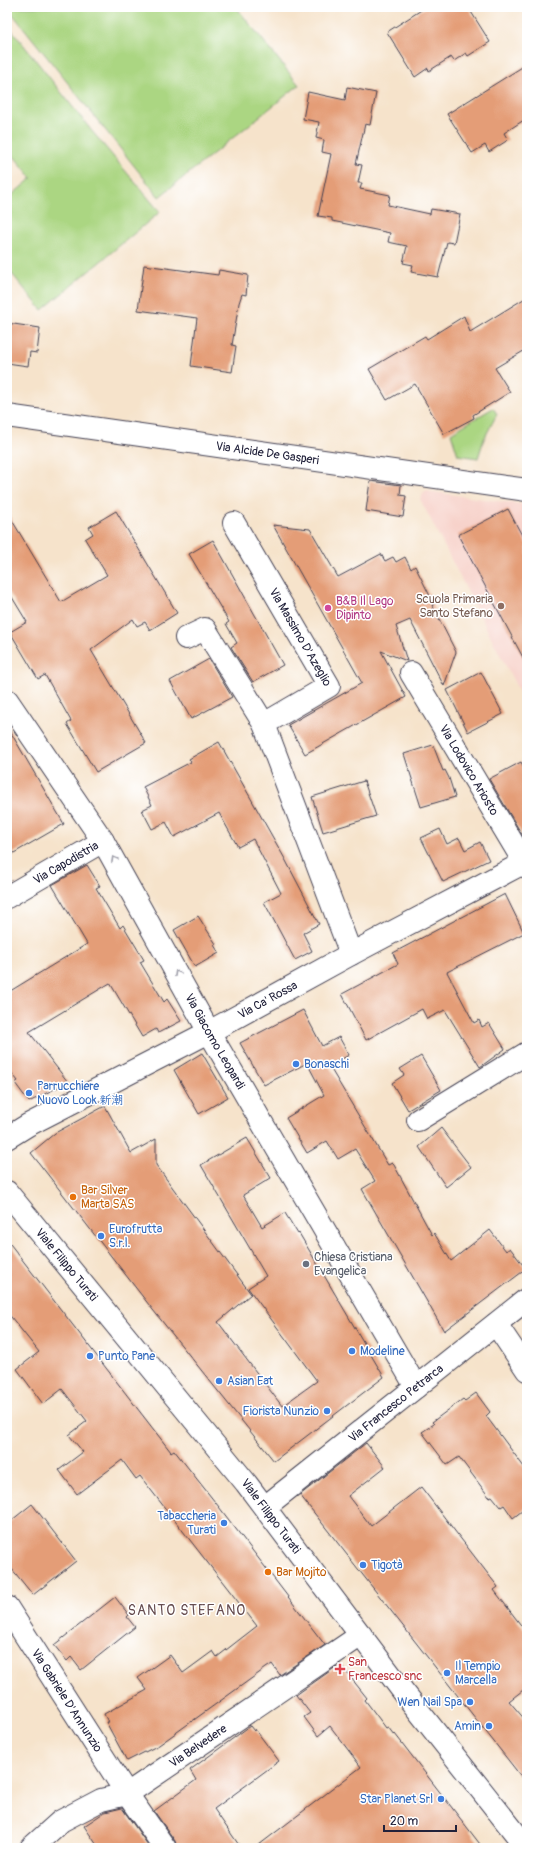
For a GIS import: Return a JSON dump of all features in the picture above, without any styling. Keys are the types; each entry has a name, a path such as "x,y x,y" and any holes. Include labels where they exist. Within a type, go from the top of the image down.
{"street":[{"name":"Via Alcide De Gasperi","path":"7,416 527,490"},
{"name":"Via Massimo D'Azeglio","path":"234,523 329,686 264,724"},
{"path":"186,638 205,629 264,724 351,954"},
{"name":"Via Lodovico Ariosto","path":"411,673 526,863"},
{"name":"Via Giacomo Leopardi","path":"7,700 103,841 209,1032 416,1387"},
{"name":"Via Capodistria","path":"7,897 103,841"},
{"name":"Via Ca' Rossa","path":"7,1138 28,1125 209,1032 351,954 526,863"},
{"path":"418,1120 527,1053"},
{"name":"Viale Filippo Turati","path":"7,1192 265,1507 361,1634 527,1848"},
{"name":"Via Francesco Petrarca","path":"265,1507 527,1299"},
{"path":"496,1324 527,1370"},
{"name":"Via Gabriele D'Annunzio","path":"7,1607 127,1794 165,1848"},
{"name":"Via Belvedere","path":"31,1848 61,1821 101,1800 127,1794 361,1634"}],"shaded area":[{"name":"Scuola Primaria Santo Stefano","path":"425,491 527,505 527,707 420,499"}],"green space":[{"path":"7,7 236,7 299,85 159,197"},
{"path":"7,24 91,130 160,212 42,310 7,268 7,199 32,178 7,148"},
{"path":"493,408 497,414 484,439 478,458 458,455 451,433"}],"building":[{"path":"426,7 468,7 490,42 468,56 466,53 454,61 451,57 429,71 428,68 415,77 387,32"},
{"path":"527,64 527,118 504,133 508,140 489,152 485,145 472,153 447,114"},
{"path":"347,87 376,93 370,125 365,124 356,164 362,165 358,183 362,183 360,189 390,195 388,205 430,214 431,209 460,214 454,243 447,242 438,277 411,272 413,265 403,263 407,246 388,242 390,233 332,221 332,218 318,216 331,154 322,152 324,140 316,138 319,122 303,119 308,92 345,100"},
{"path":"144,265 218,275 219,270 248,275 246,295 242,294 239,303 232,345 236,346 232,372 191,366 197,318 138,310"},
{"path":"527,297 527,349 495,368 510,392 473,415 474,418 444,434 415,384 387,400 369,369 425,336 427,339 464,316 470,332"},
{"path":"7,323 40,328 37,353 30,352 28,366 7,363"},
{"path":"370,481 401,485 400,495 406,496 403,517 366,511"},
{"path":"508,509 527,545 527,665 458,535"},
{"path":"116,511 177,613 150,630 145,622 137,626 133,619 91,650 146,743 96,772 67,724 71,721 45,675 38,679 10,632 27,622 7,589 7,512 61,602 107,575 85,539 93,534 89,527"},
{"path":"273,525 310,529 338,577 381,554 385,561 393,557 396,562 405,557 411,569 415,566 434,604 432,605 456,652 444,686 410,620 396,626 407,661 381,651 406,697 305,754 288,725 362,683"},
{"path":"213,540 283,665 253,682 231,647 237,643 226,624 229,622 189,554"},
{"path":"209,659 232,697 191,719 170,681"},
{"path":"481,672 503,714 468,732 447,690"},
{"path":"7,726 64,824 7,857"},
{"path":"219,742 285,859 319,924 303,933 312,951 295,960 264,902 281,893 253,839 238,847 219,813 174,837 166,822 152,829 142,810 152,805 143,787 191,762 189,759"},
{"path":"433,745 443,771 445,770 449,778 455,797 421,807 404,754"},
{"path":"521,762 527,773 527,843 489,779"},
{"path":"364,781 376,816 323,832 312,797"},
{"path":"440,829 447,844 459,838 465,850 480,842 489,860 443,882 421,838"},
{"path":"87,865 100,886 96,888 120,928 123,925 144,960 140,962 164,1002 167,999 181,1021 158,1033 156,1029 142,1037 110,983 29,1032 68,1082 29,1102 15,1083 18,1081 7,1067 7,993 87,944 52,885"},
{"path":"505,894 524,933 447,972 474,1023 479,1020 482,1027 489,1023 505,1049 480,1067 445,1010 427,1019 422,1009 366,1040 342,994 398,964 393,953"},
{"path":"198,916 216,944 214,945 219,953 195,967 174,930"},
{"path":"303,1010 322,1046 339,1037 349,1055 329,1066 388,1165 392,1163 394,1165 432,1235 434,1233 451,1261 490,1230 506,1251 510,1248 526,1269 444,1331 362,1189 375,1181 355,1149 338,1159 327,1141 307,1153 286,1118 324,1095 307,1063 264,1085 240,1043"},
{"path":"202,1053 228,1097 199,1114 174,1070"},
{"path":"421,1056 441,1090 408,1110 392,1083 404,1075 400,1069"},
{"path":"105,1106 131,1153 156,1139 156,1165 251,1294 218,1322 282,1406 317,1381 248,1288 266,1276 201,1165 247,1138 271,1178 243,1195 262,1227 285,1213 298,1234 299,1233 384,1377 274,1461 153,1310 31,1153 55,1133"},
{"path":"441,1128 471,1167 446,1187 419,1147"},
{"path":"7,1240 171,1452 174,1450 325,1645 280,1675 272,1664 159,1745 127,1761 106,1722 108,1722 104,1714 147,1690 138,1678 170,1655 183,1673 213,1651 217,1657 257,1626 140,1476 136,1479 122,1460 77,1494 59,1470 83,1452 69,1435 87,1421 62,1389 43,1404 17,1369 39,1352 7,1312"},
{"path":"476,1393 490,1412 486,1416 527,1471 527,1507 513,1518 504,1505 501,1507 492,1496 489,1497 459,1457 447,1465 422,1432 434,1424 432,1422 463,1399 465,1401"},
{"path":"366,1443 385,1467 348,1496 371,1526 421,1487 498,1587 494,1590 527,1633 527,1687 509,1701 527,1722 527,1784 300,1495"},
{"path":"32,1504 76,1561 33,1595 7,1563 7,1524"},
{"path":"115,1597 129,1615 127,1617 135,1627 81,1670 71,1657 67,1661 54,1645"},
{"path":"340,1664 367,1698 365,1700 386,1728 388,1727 394,1735 395,1734 483,1848 255,1848 361,1767 330,1726 318,1736 304,1717 310,1713 296,1695"},
{"path":"250,1726 254,1731 255,1729 279,1761 214,1809 241,1848 177,1848 175,1841 154,1811 196,1780 190,1770"},
{"path":"122,1808 150,1848 99,1848 84,1826 105,1812"}],"place":[{"name":"Scuola Primaria Santo Stefano","path":"501,606"},
{"name":"B&B Il Lago Dipinto","path":"328,608"},
{"name":"Bonaschi","path":"296,1064"},
{"name":"Parrucchiere Nuovo Look 新潮","path":"29,1093"},
{"name":"Bar Silver Marta SAS","path":"73,1197"},
{"name":"Eurofrutta S.r.l.","path":"101,1236"},
{"name":"Chiesa Cristiana Evangelica","path":"306,1264"},
{"name":"Modeline","path":"352,1351"},
{"name":"Punto Pane","path":"90,1356"},
{"name":"Asian Eat","path":"219,1381"},
{"name":"Fiorista Nunzio","path":"327,1411"},
{"name":"Tabaccheria Turati","path":"224,1523"},
{"name":"Tigotà","path":"363,1565"},
{"name":"Bar Mojito","path":"268,1572"},
{"name":"San Francesco snc","path":"340,1669"},
{"name":"Il Tempio Marcella","path":"447,1673"},
{"name":"Wen Nail Spa","path":"470,1702"},
{"name":"Amin","path":"489,1726"},
{"name":"Star Planet Srl","path":"441,1799"}],"district":[{"name":"SANTO STEFANO","path":"187,1610"}]}
